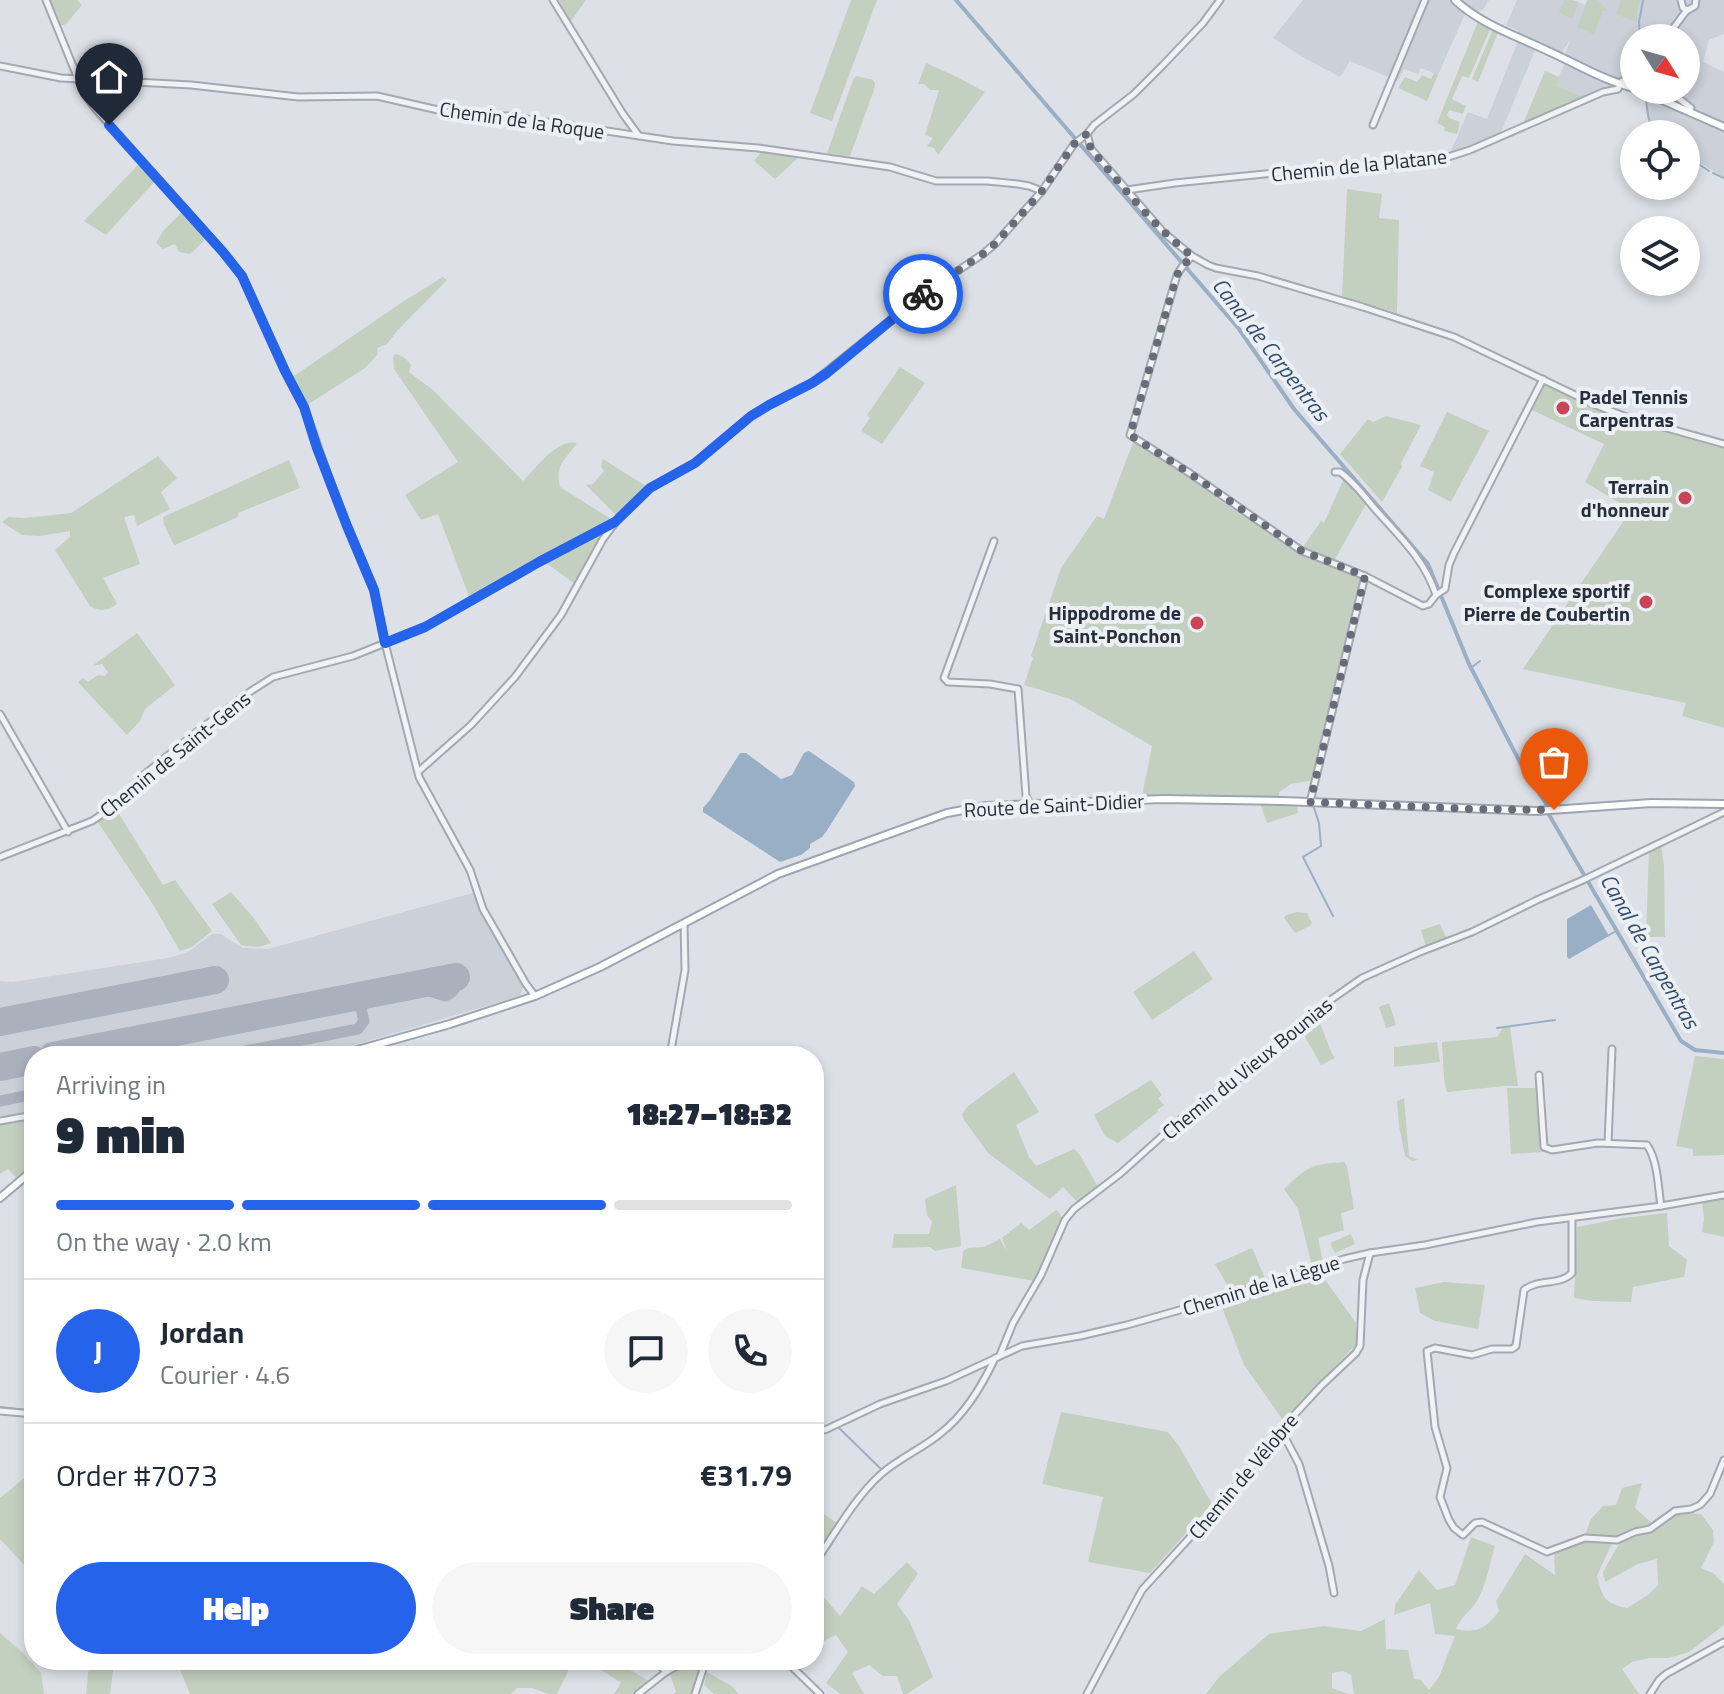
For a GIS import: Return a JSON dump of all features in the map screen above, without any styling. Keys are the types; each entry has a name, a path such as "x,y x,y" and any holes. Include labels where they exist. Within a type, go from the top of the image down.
{"main road":[{"path":"1457,0 1469,12 1583,69 1620,83"},
{"path":"1685,104 1724,125"},
{"path":"1687,104 1724,125"},
{"name":"Route de Saint-Didier","path":"370,1046 534,997 583,976 778,874 916,823 972,808 1163,799 1549,810 1651,803 1724,804"},
{"path":"0,1198 24,1178"}],"street":[{"path":"46,0 83,91 94,107 242,276 304,407 317,448 374,590 419,777 470,870 483,909 534,997"},
{"path":"553,0 623,114 640,136"},
{"name":"Chemin de Saint-Gens","path":"0,857 92,821 107,811 145,774 273,677 353,656 425,627 615,522 650,488 695,463 751,416 812,383 924,293 983,254 1010,229 1042,191 1077,141 1134,94 1203,23 1220,0"},
{"path":"1681,0 1681,5 1687,10"},
{"path":"1676,24 1687,10 1693,8 1696,0"},
{"path":"1373,125 1423,1"},
{"name":"Chemin de la Roque","path":"0,66 79,80 191,85 298,97 377,96 460,115 518,118 640,136 758,148 890,167 936,181 1002,183 1042,191"},
{"name":"Chemin de la Platane","path":"1126,190 1448,157 1603,92 1618,89 1620,85"},
{"path":"1087,134 1091,149 1163,232 1192,256 1216,268 1258,276 1454,337 1598,406 1724,444"},
{"path":"1192,256 1177,275 1130,435 1302,551 1365,576 1425,606 1445,589 1454,553 1543,379"},
{"path":"1335,472 1355,485 1419,559 1439,594"},
{"path":"419,771 462,734 515,677 561,615 615,522"},
{"path":"994,541 944,678 948,682 1018,689 1026,796 1030,804"},
{"path":"1310,802 1365,576"},
{"path":"0,714 68,832"},
{"name":"Chemin du Vieux Bounias","path":"824,1549 870,1486 891,1466 954,1421 997,1357 1036,1285 1069,1214 1180,1120 1242,1077 1332,999 1362,978 1472,932 1724,812"},
{"path":"672,1046 685,970 684,923"},
{"path":"520,1002 526,986"},
{"path":"1608,1143 1612,1049"},
{"path":"1539,1075 1544,1147 1552,1150 1608,1143 1647,1145 1661,1206"},
{"path":"0,1121 24,1117"},
{"name":"Chemin de la Lègue","path":"824,1430 880,1404 946,1381 1022,1346 1127,1325 1370,1253 1425,1245 1501,1228 1724,1195"},
{"path":"1572,1218 1570,1277 1536,1283 1524,1290 1516,1346 1472,1355 1435,1348 1427,1351 1435,1427 1447,1468 1440,1497 1454,1528 1463,1535 1475,1523 1482,1522 1547,1552 1585,1538 1617,1540 1650,1529 1675,1511 1700,1505 1710,1494 1724,1460"},
{"name":"Chemin de Vélobre","path":"1087,1694 1142,1590 1225,1499 1281,1430 1356,1353 1360,1346 1363,1280 1370,1253"},
{"path":"0,1411 24,1413"},
{"path":"1281,1430 1299,1464 1334,1593"},
{"path":"1650,1694 1666,1674 1724,1642"},
{"path":"638,1694 670,1670"},
{"path":"695,1694 703,1670"},
{"path":"795,1670 820,1694"}],"shaded area":[{"path":"1303,0 1489,0 1483,10 1465,14 1438,75 1421,68 1418,74 1404,69 1398,81 1350,61 1340,77 1273,38"},
{"path":"1517,0 1573,0 1585,5 1587,0 1724,0 1724,34 1709,40 1703,62 1724,72 1724,177 1700,163 1700,120 1649,118 1648,104 1700,104 1700,24 1620,24 1620,84 1584,98 1554,87 1565,63 1571,38 1562,53 1540,41 1500,135 1449,155 1468,112 1487,119 1520,36 1517,30 1506,25"},
{"path":"473,893 523,987 520,996 351,1046 24,1046 24,1113 0,1117 0,981 13,982 168,958 188,952 212,934 221,934 243,948 268,949"}],"green space":[{"path":"49,0 77,0 82,5 66,24 60,26"},
{"path":"559,0 586,0 571,21"},
{"path":"851,0 877,0 832,121 810,113"},
{"path":"1564,0 1579,2 1572,19 1559,12"},
{"path":"1588,0 1598,0 1607,11 1603,11 1594,34 1577,27"},
{"path":"1621,0 1640,0 1637,22 1616,14"},
{"path":"1479,19 1492,25 1469,78 1462,76 1452,99 1466,106 1463,114 1449,110 1447,115 1460,122 1457,134 1444,131 1445,127 1437,123"},
{"path":"1494,27 1499,30 1478,82 1472,79"},
{"path":"926,63 985,92 938,155 934,148 927,146 933,138 925,135 939,90 930,90 924,84 918,84"},
{"path":"1545,71 1559,77 1556,86 1585,98 1522,126"},
{"path":"1434,73 1438,75 1427,101 1398,88 1405,77 1417,82 1422,75 1431,79"},
{"path":"856,76 875,83 850,156 827,153 853,80"},
{"path":"765,151 799,157 775,179 754,161"},
{"path":"140,163 156,180 106,235 84,221"},
{"path":"1347,189 1382,194 1379,218 1399,220 1397,313 1342,296"},
{"path":"183,211 203,231 204,241 190,254 179,252 175,244 163,249 156,243"},
{"path":"443,277 447,280 387,344 377,348 378,354 365,368 307,405 291,378"},
{"path":"395,354 408,361 411,365 409,372 433,390 523,481 555,449 577,443 560,468 560,487 611,519 470,599 438,514 421,520 405,495 458,462 394,369"},
{"path":"900,367 925,383 882,444 861,431 870,418 867,415"},
{"name":"Complexe sportif Pierre de Coubertin","path":"1544,382 1596,407 1724,446 1724,728 1682,716 1686,703 1523,669 1631,510 1585,482 1604,444 1530,409"},
{"path":"1447,412 1489,431 1451,502 1428,490 1434,472 1420,466"},
{"path":"1386,416 1421,425 1382,502 1340,454 1368,419 1373,422"},
{"name":"Hippodrome de Saint-Ponchon","path":"1134,440 1304,556 1358,575 1361,579 1315,780 1291,784 1279,792 1279,797 1142,796 1152,746 1070,699 1024,685 1061,568 1097,516 1104,519"},
{"path":"158,456 177,478 161,492 170,509 137,526 134,515 124,517 140,564 103,578 117,604 110,608 101,610 90,606 55,550 70,537 70,531 40,536 22,535 2,522 8,517 71,513"},
{"path":"603,459 649,488 618,517 586,485 593,484 604,471 601,466"},
{"path":"289,460 300,488 238,513 238,517 175,545 173,543 163,517"},
{"path":"1344,478 1366,504 1334,561 1303,547 1321,521 1324,523"},
{"path":"602,532 576,585 545,562"},
{"path":"137,633 175,685 145,709 140,721 127,735 78,682 83,678 88,682 98,675 105,676 108,672 102,664 92,666"},
{"path":"1260,803 1297,805 1298,813 1267,823"},
{"path":"116,809 163,885 175,880 212,931 192,947 180,951 97,821 108,817"},
{"path":"1661,844 1665,937 1646,937 1649,849"},
{"path":"231,892 271,943 256,947 241,945 212,904"},
{"path":"1297,912 1307,913 1312,923 1295,933 1284,918"},
{"path":"1440,924 1447,939 1426,947 1421,930"},
{"path":"1194,951 1213,979 1152,1020 1133,992"},
{"path":"1389,1003 1396,1025 1386,1028 1379,1007"},
{"path":"1317,1015 1335,1058 1321,1065 1300,1028"},
{"path":"1510,1027 1518,1086 1447,1092 1442,1042 1497,1037 1503,1028"},
{"path":"1437,1042 1440,1062 1394,1067 1394,1047"},
{"path":"1695,1056 1724,1059 1724,1155 1693,1156 1693,1149 1676,1146"},
{"path":"1014,1072 1039,1112 1016,1125 1029,1157 1036,1166 1074,1149 1098,1187 1078,1203 1063,1187 1050,1199 988,1153 964,1120 962,1114 967,1107"},
{"path":"1151,1080 1162,1095 1158,1098 1164,1105 1118,1143 1105,1136 1094,1115"},
{"path":"1507,1088 1535,1088 1540,1142 1545,1151 1511,1154"},
{"path":"1404,1098 1409,1156 1418,1160 1412,1161 1405,1156 1397,1101"},
{"path":"24,1120 24,1174 18,1180 8,1169 0,1174 0,1124"},
{"path":"1344,1162 1354,1209 1341,1213 1344,1230 1318,1238 1323,1262 1312,1266 1298,1209 1284,1189 1310,1168"},
{"path":"956,1185 961,1246 935,1251 930,1247 892,1248 894,1234 929,1234 932,1222 927,1215 925,1199"},
{"path":"1724,1197 1724,1237 1702,1232 1702,1202"},
{"path":"1056,1210 1063,1221 1034,1281 961,1268 963,1251 984,1247 1000,1239 1007,1251 1002,1238 1021,1223 1029,1230"},
{"path":"1667,1213 1669,1246 1687,1260 1684,1277 1633,1287 1631,1302 1574,1298 1577,1227"},
{"path":"1351,1234 1355,1244 1335,1253 1330,1243"},
{"path":"1252,1248 1267,1283 1232,1293 1215,1264"},
{"path":"1319,1271 1356,1323 1356,1345 1283,1420 1244,1365 1220,1302"},
{"path":"1444,1282 1485,1285 1478,1329 1435,1321 1420,1313 1415,1288"},
{"path":"1061,1412 1168,1432 1212,1504 1150,1573 1088,1562 1103,1497 1042,1484"},
{"path":"24,1478 24,1565 0,1539 0,1498"},
{"path":"1642,1483 1635,1508 1652,1523 1620,1537 1585,1535 1591,1519 1603,1506 1616,1505 1622,1488"},
{"path":"1677,1512 1701,1514 1713,1530 1714,1542 1701,1568 1713,1573 1724,1584 1724,1625 1689,1652 1669,1658 1632,1662 1622,1669 1639,1694 1354,1694 1351,1675 1343,1671 1332,1673 1332,1688 1349,1694 1206,1694 1219,1677 1269,1634 1324,1626 1361,1631 1385,1619 1386,1649 1408,1650 1414,1679 1421,1680 1429,1690 1439,1677 1455,1636 1435,1634 1430,1603 1394,1615 1395,1605 1419,1570 1437,1590 1455,1585 1471,1537 1495,1546 1482,1591 1456,1629 1469,1631 1490,1622 1499,1611 1496,1601 1525,1554 1555,1575 1554,1554 1589,1542 1612,1543 1597,1576 1606,1598 1613,1604 1627,1608 1658,1585 1657,1559 1638,1564 1605,1582 1603,1572 1620,1542 1637,1533 1649,1533"},
{"path":"824,1514 837,1523 835,1532 824,1547"},
{"path":"907,1562 918,1574 897,1604 910,1622 933,1677 903,1694 897,1676 883,1676 869,1665 852,1673 864,1694 840,1694 826,1683 848,1652 836,1635 824,1641 824,1597 840,1616 862,1586 874,1594"},
{"path":"0,1633 24,1654 24,1670 38,1670 41,1673 44,1693 0,1694"},
{"path":"88,1670 113,1670 110,1694 86,1694"},
{"path":"180,1670 569,1670 557,1694 517,1688 511,1694 190,1694"},
{"path":"601,1670 630,1670 649,1681 634,1694 614,1694 621,1683"},
{"path":"698,1670 691,1694 673,1694 676,1692 669,1671"},
{"path":"707,1672 733,1687 738,1694 714,1694 704,1685"}],"water":[{"path":"809,751 854,782 855,786 826,832 801,855 780,862 703,812 740,753 746,753 781,779 792,775 804,753"},
{"path":"1591,905 1609,936 1569,959 1567,919"}],"waterway":[{"name":"Canal de Carpentras","path":"956,0 1239,329 1294,409 1428,564 1469,664 1526,774 1546,803 1548,813 1681,1041 1695,1050 1724,1053"},
{"path":"1639,24 1643,0"},
{"path":"1647,104 1649,120"},
{"path":"1700,165 1709,171"},
{"path":"1713,173 1724,178"},
{"path":"1472,667 1480,661"},
{"path":"1321,806 1313,805 1319,823 1321,846 1303,857 1333,916"},
{"path":"1609,935 1616,931"},
{"path":"1497,1028 1555,1020"},
{"path":"0,1407 24,1410"},
{"path":"824,1427 832,1424"},
{"path":"824,1432 838,1427 881,1469"}],"taxiway":[{"path":"411,985 445,996 454,988 452,978"},
{"path":"271,1046 358,1029 364,1021 358,996"},
{"path":"123,1046 129,1041"},
{"path":"109,1045 117,1046"},
{"path":"0,1101 24,1096"}],"runway":[{"path":"104,1046 456,977"},
{"path":"0,1022 215,980"},
{"path":"0,1067 24,1062"}],"way so far":[{"path":"923,294 996,243 1042,191 1074,144 1087,134 1091,149 1155,224 1192,256 1177,275 1130,435 1302,551 1365,576 1310,802 1554,810"}],"place":[{"name":"Padel Tennis Carpentras","path":"1563,408"},
{"name":"Terrain d'honneur","path":"1685,498"},
{"name":"Complexe sportif Pierre de Coubertin","path":"1646,602"},
{"name":"Hippodrome de Saint-Ponchon","path":"1197,623"}],"route":[{"path":"109,125 242,276 304,407 317,448 374,590 385,643 425,627 615,522 650,488 695,463 751,416 827,373 923,294"}]}
